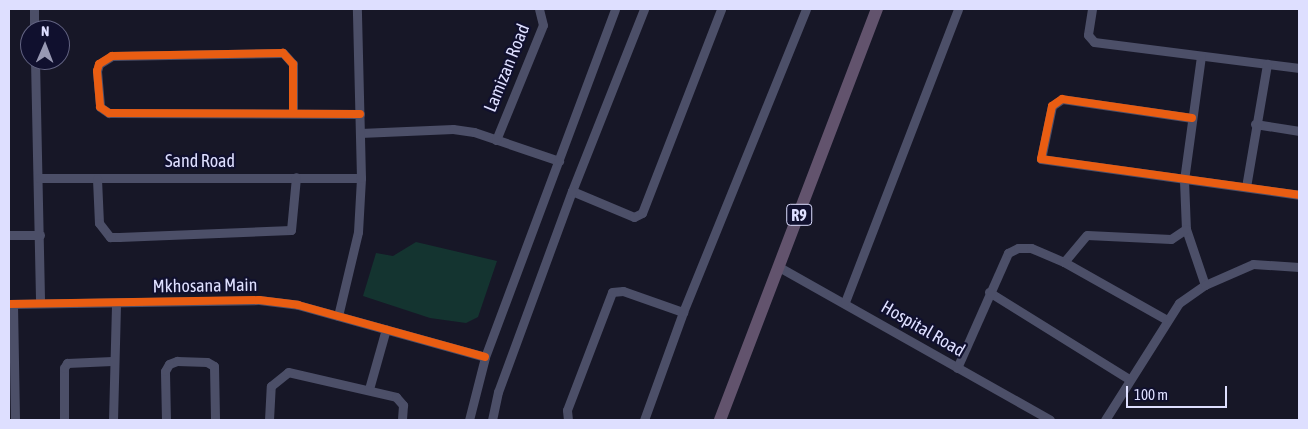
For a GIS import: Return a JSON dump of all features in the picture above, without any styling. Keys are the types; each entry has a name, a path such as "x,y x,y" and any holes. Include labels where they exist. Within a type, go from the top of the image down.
{"highway":[{"name":"R9","path":"720,420 877,9"}],"street":[{"path":"338,316 356,246 361,178 357,9"},
{"name":"Lamizan Road","path":"496,140 543,25 539,9"},
{"path":"469,420 485,357 560,161 615,9"},
{"path":"492,420 498,392 572,191 644,9"},
{"path":"572,191 634,217 642,212 721,9"},
{"path":"644,420 683,312 806,9"},
{"path":"845,302 958,9"},
{"path":"1092,9 1088,35 1094,42 1299,68"},
{"path":"293,113 293,64 283,53 112,56 99,64 97,71 100,107 108,113 360,114"},
{"path":"1201,56 1184,180 1186,229 1205,285"},
{"path":"1246,187 1255,124 1267,64"},
{"path":"35,70 39,178 40,303"},
{"path":"1192,118 1062,100 1052,106 1041,158 1299,195"},
{"path":"1255,124 1299,131"},
{"path":"360,133 453,129 496,140 560,161"},
{"path":"97,178 99,223 110,237 292,230 296,177"},
{"name":"Sand Road","path":"39,178 361,178"},
{"path":"1064,262 1087,235 1171,239 1186,229"},
{"path":"9,235 40,234"},
{"path":"957,368 1008,253 1013,250 1031,248 1064,262 1165,319"},
{"path":"1105,420 1165,319 1179,303 1205,285 1254,264 1299,266"},
{"name":"Hospital Road","path":"779,266 1050,420"},
{"path":"568,420 567,410 612,292 623,291 683,312"},
{"path":"990,292 1129,379"},
{"name":"Mkhosana Main","path":"11,304 259,300 338,316 485,357"},
{"path":"114,420 112,361 116,303"},
{"path":"11,304 12,410 15,420"},
{"path":"369,389 386,329"},
{"path":"64,420 64,368 67,363 112,361"},
{"path":"166,420 165,371 168,364 176,361 207,362 214,366 215,420"},
{"path":"269,420 271,386 288,372 369,389 396,397 403,405 402,420"}],"green space":[{"path":"416,242 497,261 478,317 466,323 430,318 363,296 376,253 393,256"}],"cycle path":[{"path":"293,113 293,64 283,53 112,56 99,64 97,71 100,107 109,113 360,114"},
{"path":"1192,118 1062,99 1052,106 1041,159 1299,195"},
{"path":"9,304 259,300 298,305 485,357"}]}
